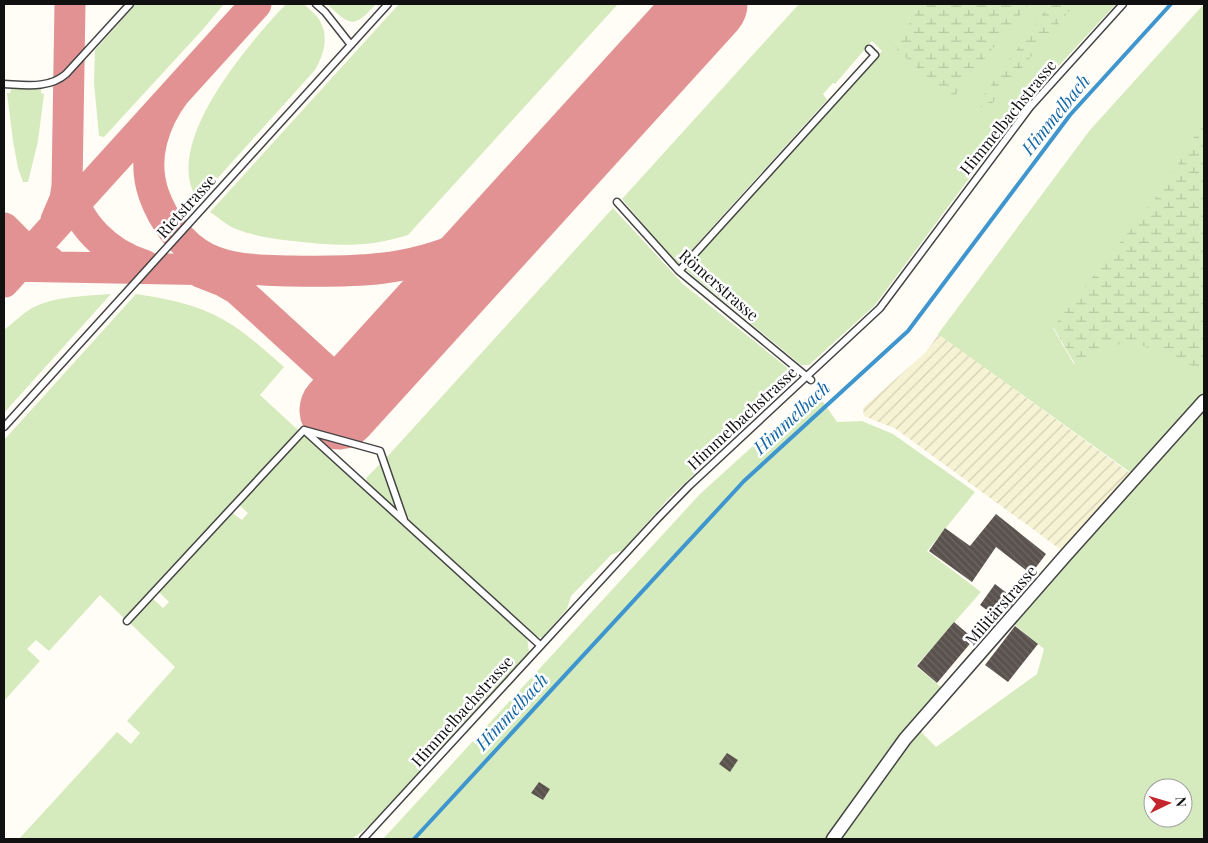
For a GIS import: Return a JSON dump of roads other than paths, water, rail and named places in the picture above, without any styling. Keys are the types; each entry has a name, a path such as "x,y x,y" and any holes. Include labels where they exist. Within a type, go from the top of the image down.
{"street":[{"name":"Militärstrasse","path":"833,839 905,739 1204,401"}],"lane":[{"path":"4,84 43,85 58,80 66,74 130,4"},
{"path":"316,4 325,12 350,45"},
{"name":"Rietstrasse","path":"4,427 388,4"},
{"name":"Himmelbachstrasse","path":"363,839 665,511 809,378 880,308 1030,107 1123,4"},
{"path":"679,271 875,55 869,49"},
{"path":"833,89 839,94"},
{"name":"Römerstrasse","path":"616,202 679,271 809,378"},
{"path":"304,430 540,646"},
{"path":"304,430 380,451 404,520"},
{"path":"127,621 304,430"}],"waterway":[{"name":"Himmelbach","path":"414,839 744,481 908,331 1070,115 1171,4"}]}
